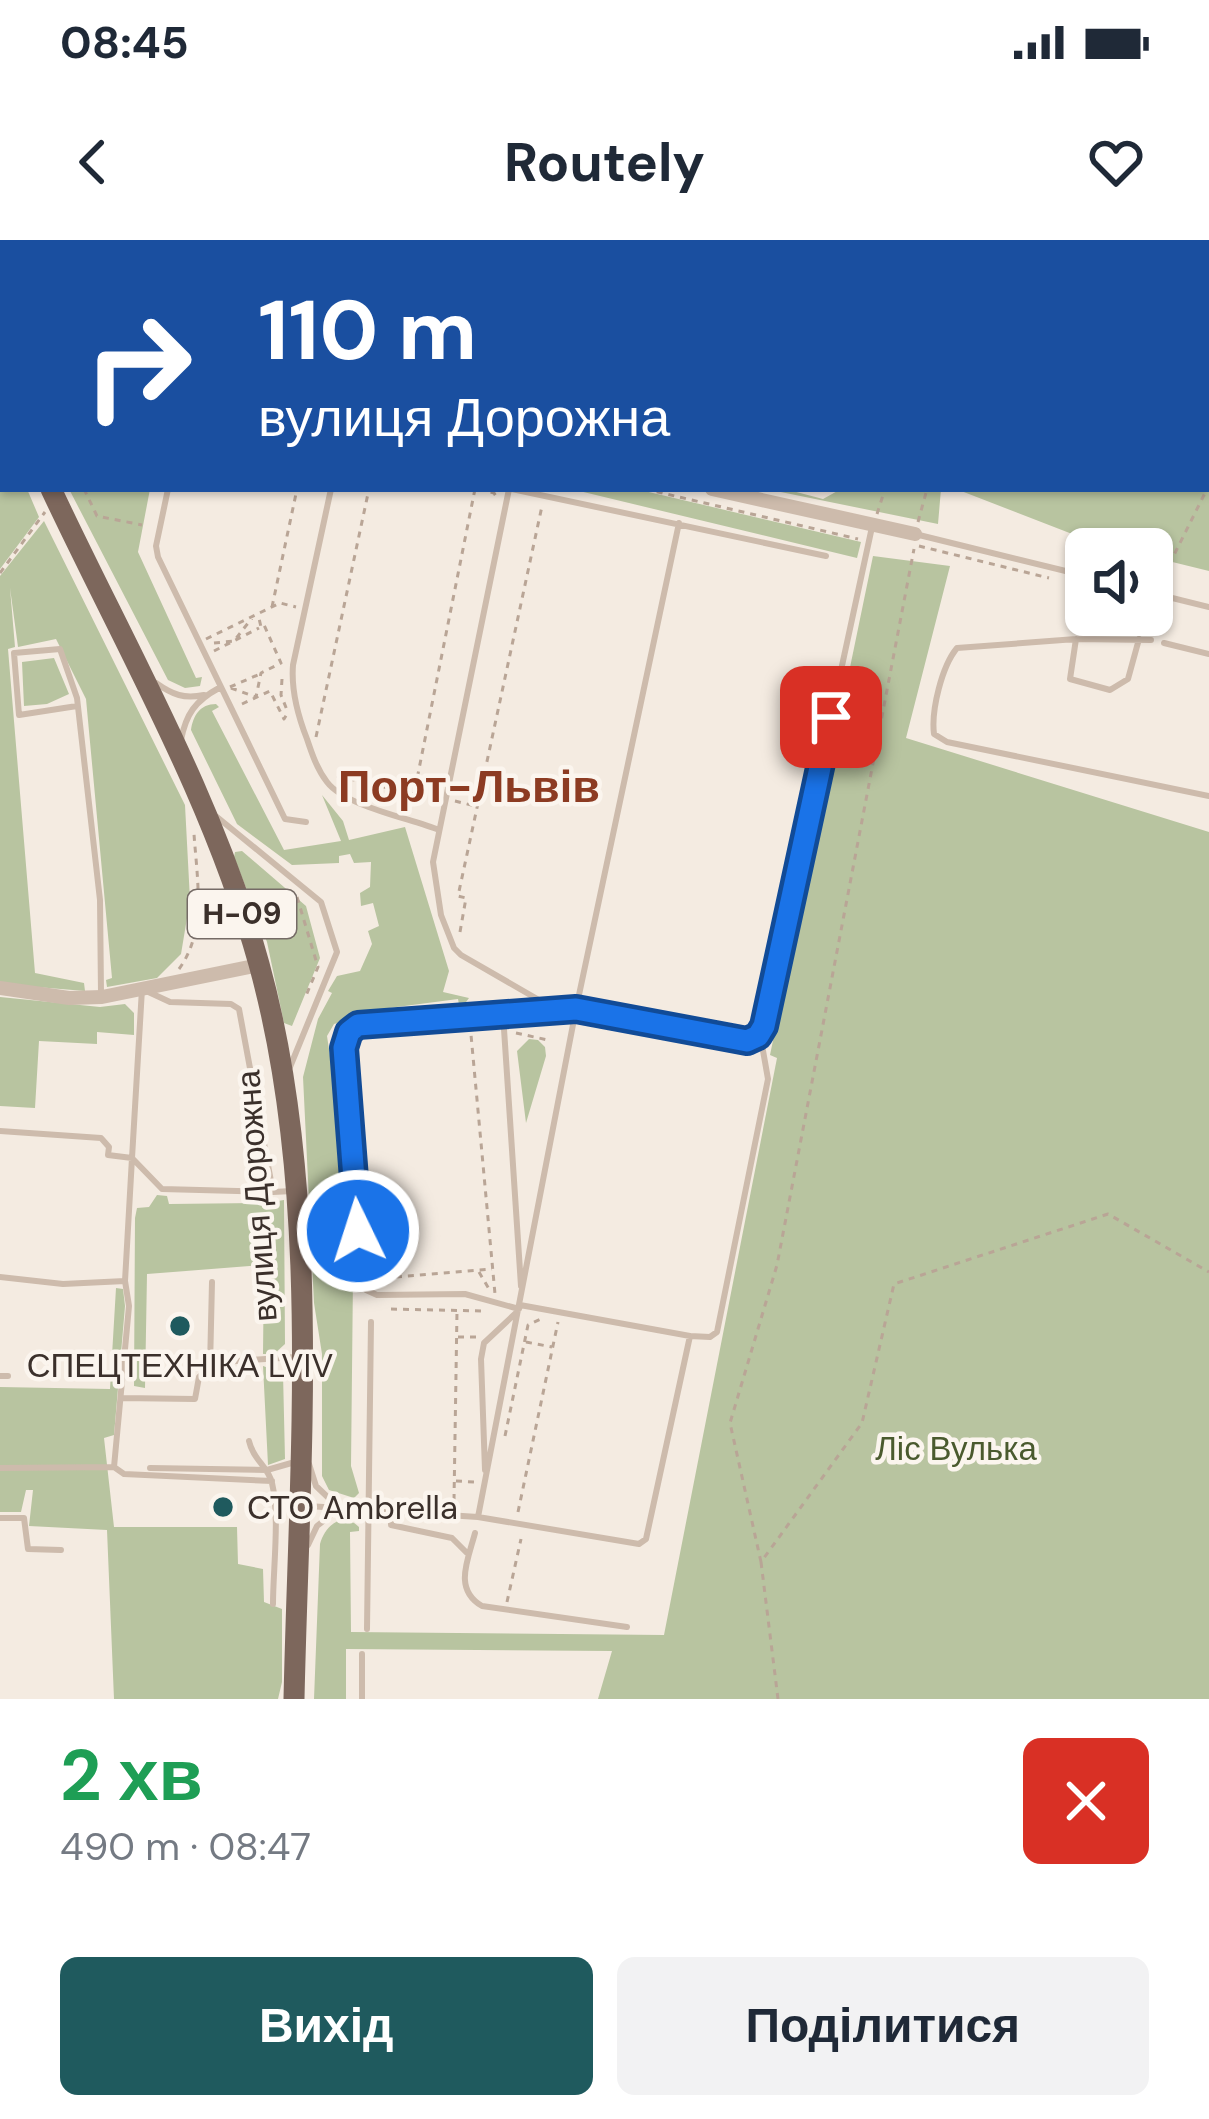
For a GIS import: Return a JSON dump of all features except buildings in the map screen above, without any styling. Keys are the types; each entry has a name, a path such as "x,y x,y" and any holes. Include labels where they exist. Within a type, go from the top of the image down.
{"main road":[{"name":"вулиця Дорожна","path":"52,492 202,805 259,964 284,1081 284,1192 300,1357 294,1699"}],"street":[{"path":"725,492 915,534"},
{"path":"0,988 69,998 102,997 259,964"}],"lane":[{"path":"167,492 158,557 285,819 306,822"},
{"path":"330,492 293,665 302,727 329,786 346,798 439,830"},
{"path":"509,492 433,862 434,886 454,948 539,1000 747,1041 764,1026"},
{"path":"525,492 826,556"},
{"path":"478,1517 576,1009 679,523"},
{"path":"576,1009 358,1025 345,1039 366,1289 377,1295 465,1294 710,1337 719,1325 769,1079 762,1045 764,1026 872,527"},
{"path":"915,534 1065,572"},
{"path":"1173,598 1209,607"},
{"path":"1076,639 1070,679 1110,691 1128,680 1139,637"},
{"path":"1151,640 1076,639 957,647 948,662 934,734 947,742 1209,796"},
{"path":"1164,644 1209,654"},
{"path":"77,706 19,715 14,653 60,649 77,706 100,900 102,997"},
{"path":"140,672 172,695 188,698 219,688"},
{"path":"179,754 185,719 208,694"},
{"path":"202,805 321,902 337,952 284,1081"},
{"path":"0,1131 100,1138 109,1148 107,1155 132,1158 162,1189 284,1192 239,1009 231,1004 170,1002 142,989 132,1158 124,1281 129,1306 114,1467"},
{"path":"485,1480 484,1343 520,1303 503,1014"},
{"path":"0,1277 63,1284 124,1281"},
{"path":"210,1367 212,1282"},
{"path":"367,1629 371,1322"},
{"path":"299,1506 478,1517 640,1544 646,1539 691,1336"},
{"path":"121,1398 195,1399 195,1385 210,1367 222,1362 300,1357"},
{"path":"300,1431 316,1486 328,1502 340,1508"},
{"path":"249,1441 251,1454 272,1481 273,1604"},
{"path":"150,1468 267,1470 299,1461"},
{"path":"0,1468 114,1467 124,1474 272,1481"},
{"path":"297,1576 317,1526 340,1508"},
{"path":"391,1511 391,1525 452,1538 463,1546 467,1563"},
{"path":"0,1519 23,1518 28,1549 61,1550"},
{"path":"475,1533 463,1580 472,1600 627,1628"},
{"path":"362,1654 362,1699"}],"path":[{"path":"85,492 97,516 142,525"},
{"path":"272,607 296,492"},
{"path":"308,728 314,744 368,492"},
{"path":"330,774 414,794 474,492"},
{"path":"872,527 884,492"},
{"path":"778,1699 761,1562 730,1423 777,1265 926,492"},
{"path":"1173,557 1205,492"},
{"path":"460,941 466,898 458,896 542,504"},
{"path":"0,573 45,512"},
{"path":"205,640 280,604 296,607"},
{"path":"258,614 261,627"},
{"path":"234,641 258,614"},
{"path":"210,649 264,626 281,663 229,687 256,697"},
{"path":"256,697 261,673"},
{"path":"238,706 270,691 284,719 288,713"},
{"path":"453,801 478,806"},
{"path":"174,976 194,941 198,910 194,834"},
{"path":"293,891 318,967 305,998"},
{"path":"479,1270 485,1286 495,1294 470,1024 482,1025"},
{"path":"516,1034 548,1040"},
{"path":"761,1562 862,1423 894,1284 1108,1214 1209,1272"},
{"path":"372,1280 493,1269"},
{"path":"391,1309 481,1312 493,1307"},
{"path":"454,1501 457,1311"},
{"path":"503,1443 528,1324 542,1319"},
{"path":"526,1515 518,1514 558,1322"},
{"path":"457,1337 477,1337"},
{"path":"525,1341 553,1347"},
{"path":"454,1481 474,1482"},
{"path":"506,1609 520,1539"}],"green space":[{"path":"0,492 28,492 39,517 0,569"},
{"path":"71,492 149,492 138,552 196,678 202,677 200,686 185,688 168,680"},
{"path":"583,492 649,492 861,542 857,558"},
{"path":"781,492 823,499 836,492 941,492 938,524"},
{"path":"964,492 1209,492 1209,571 1173,562 1173,528 1065,531"},
{"path":"44,521 185,805 190,900 181,954 157,978 107,987 106,980 112,978 86,699 56,639 18,647 10,588 15,647 8,649 35,973 84,983 85,991 0,984 0,576"},
{"name":"Ліс Вулька","path":"873,556 950,566 906,738 1209,832 1209,1699 598,1699 612,1651 346,1649 346,1699 314,1699 320,1544 330,1526 341,1520 359,1527 350,1532 351,1632 664,1635 777,1058 770,1055"},
{"path":"54,658 69,694 47,704 24,706 22,662"},
{"path":"216,704 219,707 212,711 284,850 341,841 322,795 343,821 349,840 405,827 449,971 443,992 469,998 460,1010 458,999 389,1008 334,1024 327,1036 346,1162 353,1276 351,1466 359,1493 354,1498 329,1490 322,1476 322,1354 314,1303 303,1077 318,1019 332,993 328,991 337,976 360,971 372,944 368,931 379,926 373,903 361,906 360,893 370,887 371,862 354,863 350,854 339,856 339,863 292,865 237,824 191,730 198,712"},
{"path":"242,851 306,906 320,958 292,1026 284,1023 267,942 234,857"},
{"path":"0,997 100,1007 125,1004 134,1013 134,1035 97,1032 97,1044 39,1041 35,1108 0,1106"},
{"path":"529,1039 545,1047 546,1056 526,1123 517,1051"},
{"path":"157,1195 167,1196 169,1204 284,1200 285,1344 274,1354 263,1354 264,1265 147,1274 145,1388 134,1386 135,1218 137,1208 149,1207"},
{"path":"116,1288 123,1289 125,1306 114,1435 104,1438 114,1527 237,1527 238,1564 263,1569 264,1602 282,1609 278,1699 114,1699 107,1530 29,1526 33,1490 26,1490 21,1512 0,1512 0,1387 110,1389"},
{"path":"263,1366 283,1373 285,1459 268,1465"}],"place":[{"name":"СПЕЦТЕХНІКА LVIV","path":"180,1326"},
{"name":"СТО Ambrella","path":"223,1507"}],"district":[{"name":"Порт-Львів","path":"469,786"}],"route":[{"path":"358,1231 344,1048 349,1032 358,1025 576,1009 747,1041 758,1036 764,1026 831,717"}]}
